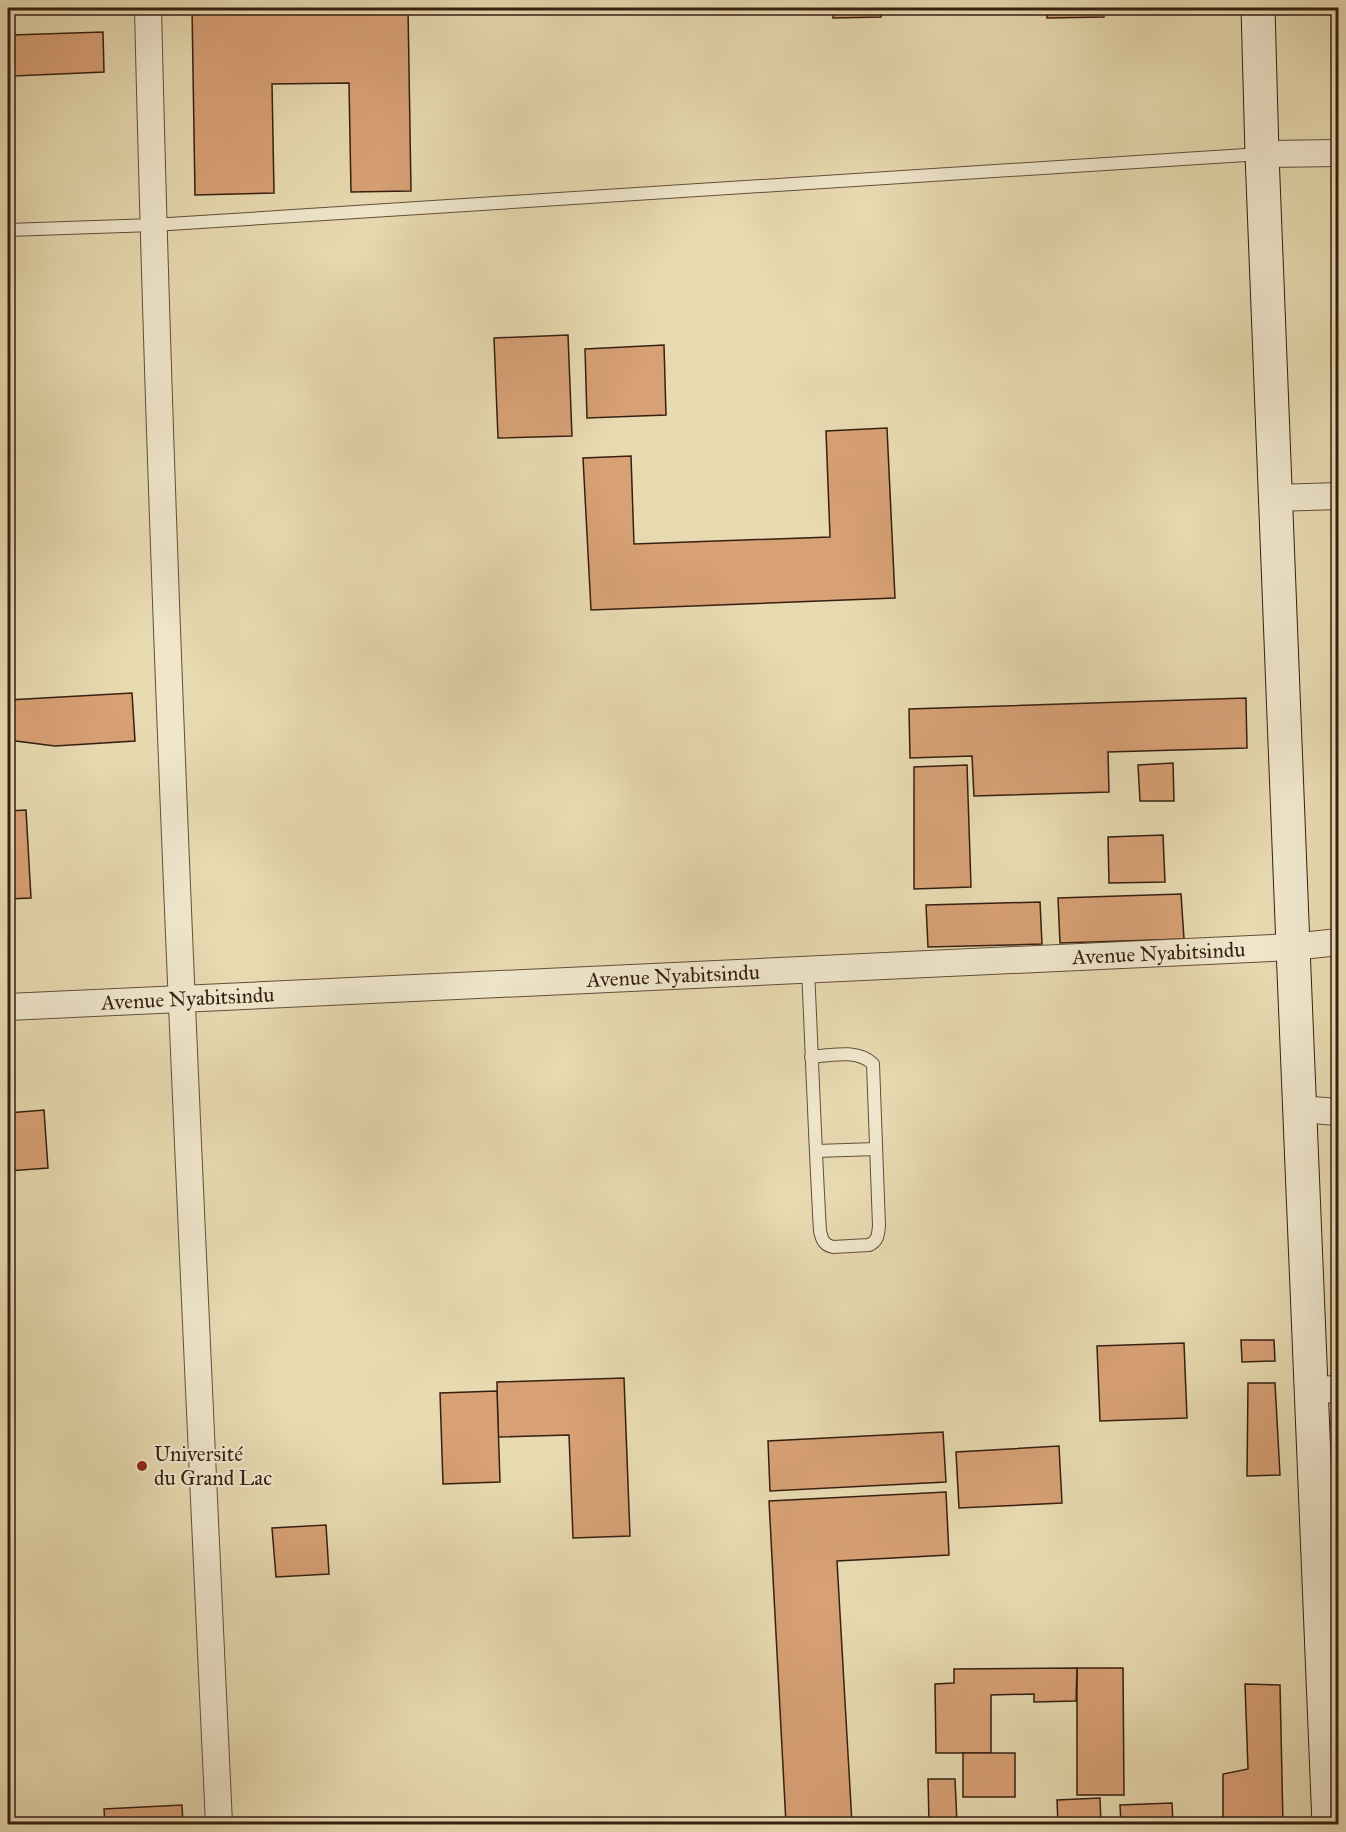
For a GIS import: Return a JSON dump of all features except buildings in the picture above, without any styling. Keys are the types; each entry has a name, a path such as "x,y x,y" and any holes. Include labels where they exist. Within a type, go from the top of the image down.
{"street":[{"path":"148,8 153,225 181,999 219,1824"},
{"path":"1258,8 1299,1109 1325,1389 1331,1697 1329,1824"},
{"path":"1262,154 1338,153"},
{"path":"1276,498 1338,496"},
{"name":"Avenue Nyabitsindu","path":"8,1007 1293,947 1338,942"},
{"path":"1299,1109 1338,1112"}],"lane":[{"path":"8,230 153,225 1262,154"},
{"path":"808,969 811,1057 820,1231 822,1240 827,1246 833,1248 869,1245 878,1236 873,1064 867,1058 858,1055 838,1054 811,1057"},
{"path":"816,1151 876,1149"}],"place":[{"name":"Université du Grand Lac","path":"142,1466"}]}
